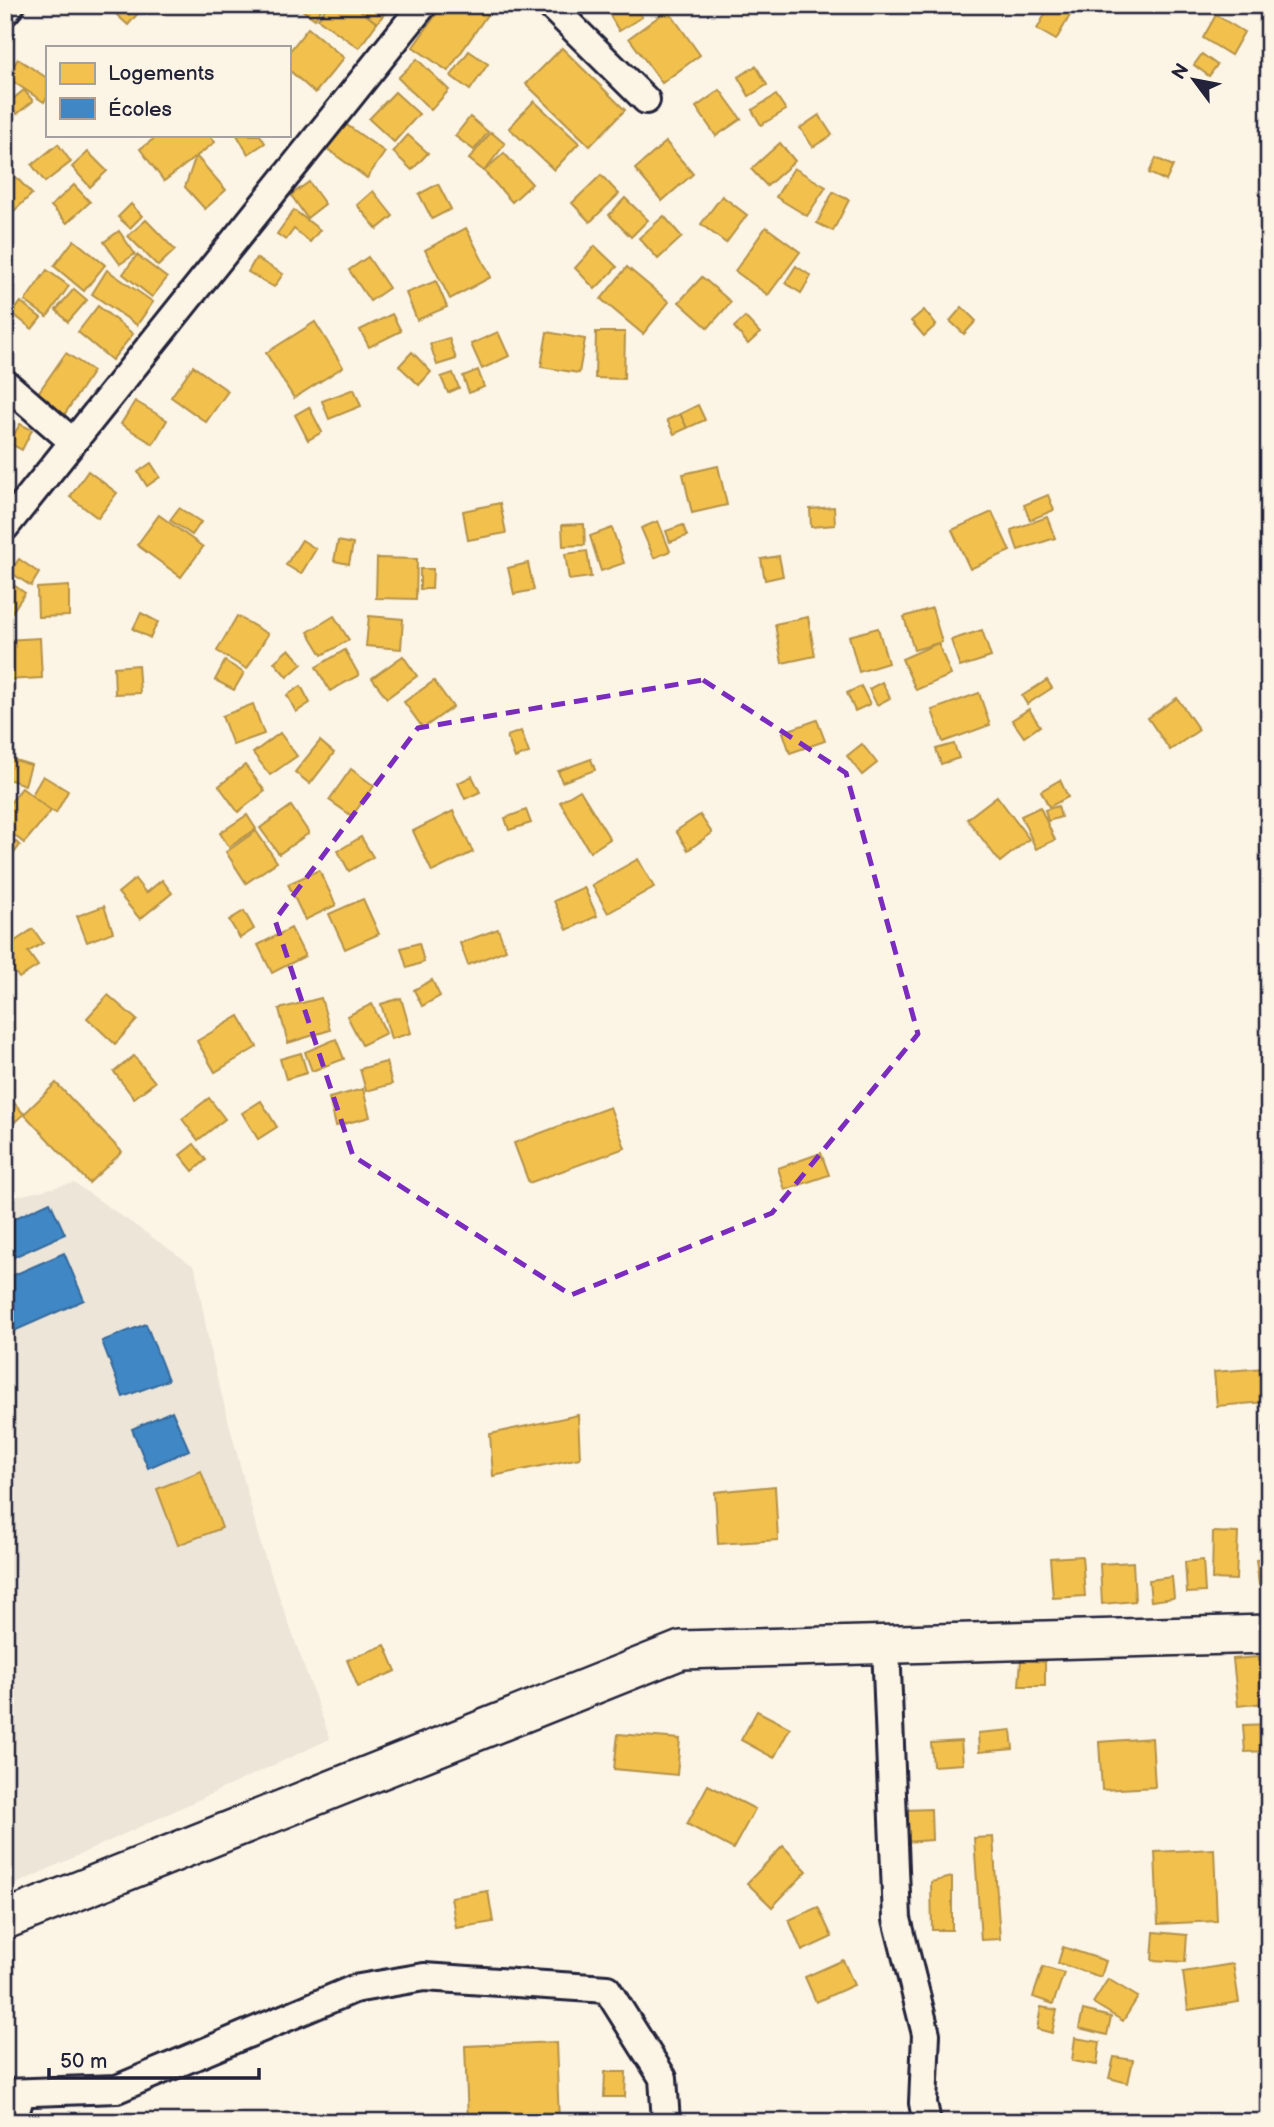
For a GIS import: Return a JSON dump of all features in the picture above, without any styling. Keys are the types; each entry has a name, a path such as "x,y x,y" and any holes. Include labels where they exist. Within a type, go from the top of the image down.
{"main road":[{"path":"5,1920 681,1650 1269,1634"}],"street":[{"path":"5,12 11,5"},
{"path":"5,527 423,5"},
{"path":"550,5 646,100"},
{"path":"5,383 73,442"},
{"path":"886,1645 897,1919 926,2034 923,2103 927,2122"},
{"path":"13,2122 13,2093 117,2089 354,1989 424,1977 607,1989 663,2078 666,2122"}],"highlighted area":[{"path":"703,680 846,773 918,1034 772,1213 571,1295 353,1156 275,920 418,728"}],"shaded area":[{"path":"74,1183 195,1267 211,1354 261,1546 330,1739 5,1889 5,1199"}],"building: Logements":[{"path":"106,5 145,5 128,25"},
{"path":"295,5 324,5 315,19"},
{"path":"328,5 353,5 377,23 359,48 318,19"},
{"path":"354,5 391,5 377,23"},
{"path":"443,5 480,5 489,12 448,71 413,47"},
{"path":"635,5 642,17 619,31 605,7"},
{"path":"1050,5 1065,5 1073,10 1056,40 1037,29"},
{"path":"668,10 700,55 662,83 629,38"},
{"path":"1216,15 1244,32 1231,55 1203,38"},
{"path":"308,28 344,58 315,93 290,71 290,51"},
{"path":"562,48 625,110 590,146 526,84"},
{"path":"469,51 488,64 470,90 451,76"},
{"path":"1202,54 1217,65 1209,76 1194,65"},
{"path":"18,59 46,77 46,99 44,102 6,77"},
{"path":"417,59 449,90 431,110 398,78"},
{"path":"756,66 767,85 749,96 738,77"},
{"path":"24,90 33,101 17,114 8,103"},
{"path":"720,90 741,119 716,136 696,107"},
{"path":"395,92 419,114 394,142 369,119"},
{"path":"776,95 786,110 761,125 752,110"},
{"path":"534,101 579,143 554,170 509,128"},
{"path":"819,115 832,135 813,147 800,128"},
{"path":"470,117 488,132 474,150 455,136"},
{"path":"344,123 385,152 367,178 326,148"},
{"path":"491,132 505,144 484,171 469,159"},
{"path":"408,135 428,153 412,170 393,152"},
{"path":"158,136 210,136 215,142 164,181 140,149"},
{"path":"238,136 261,136 265,143 248,154"},
{"path":"666,142 693,174 662,201 635,169"},
{"path":"780,143 795,161 767,186 751,169"},
{"path":"58,144 71,162 45,182 32,165"},
{"path":"88,152 107,171 90,187 72,167"},
{"path":"504,153 532,184 512,202 484,171"},
{"path":"196,156 226,190 205,209 185,187"},
{"path":"1156,158 1173,166 1166,181 1149,173"},
{"path":"794,168 826,187 807,216 776,197"},
{"path":"601,175 619,194 590,222 572,203"},
{"path":"15,176 32,194 12,213 5,206 5,186"},
{"path":"309,182 325,204 307,218 291,195"},
{"path":"438,184 451,209 432,219 419,194"},
{"path":"74,185 90,202 67,223 51,206"},
{"path":"373,191 393,216 377,229 357,205"},
{"path":"833,192 849,200 833,231 817,223"},
{"path":"722,196 747,215 726,243 701,224"},
{"path":"625,198 648,220 631,237 609,215"},
{"path":"131,204 142,216 130,228 118,217"},
{"path":"294,210 320,230 310,242 294,229 286,240 277,234"},
{"path":"664,216 682,237 658,259 639,238"},
{"path":"146,220 175,250 158,266 128,236"},
{"path":"766,227 800,252 768,295 735,271"},
{"path":"466,228 491,277 450,299 425,250"},
{"path":"119,231 135,254 120,264 104,242"},
{"path":"74,240 105,265 84,291 54,266"},
{"path":"595,246 617,267 595,289 575,268"},
{"path":"137,255 167,278 152,297 123,274"},
{"path":"368,257 389,288 370,301 349,270"},
{"path":"256,258 283,274 274,287 248,272"},
{"path":"796,266 811,276 801,293 785,283"},
{"path":"627,267 669,302 643,334 601,299"},
{"path":"47,270 69,286 47,317 25,301"},
{"path":"107,270 153,302 137,325 92,294"},
{"path":"702,277 731,302 708,328 679,302"},
{"path":"436,281 447,307 417,320 406,293"},
{"path":"74,289 87,300 68,322 56,310"},
{"path":"21,302 41,318 32,329 12,313"},
{"path":"98,306 133,334 112,360 78,332"},
{"path":"962,307 976,321 964,334 950,321"},
{"path":"924,310 936,325 924,336 911,321"},
{"path":"392,314 401,331 369,347 360,330"},
{"path":"745,317 760,333 748,344 734,327"},
{"path":"315,322 343,367 294,398 266,353"},
{"path":"498,332 509,356 482,369 471,344"},
{"path":"547,332 585,339 579,373 541,367"},
{"path":"596,332 625,332 624,379 595,378"},
{"path":"449,338 456,359 437,365 430,344"},
{"path":"412,352 431,372 419,385 399,366"},
{"path":"66,353 93,371 64,415 36,396"},
{"path":"193,366 228,391 206,422 171,397"},
{"path":"478,370 484,387 469,393 463,376"},
{"path":"453,373 459,388 448,393 441,377"},
{"path":"354,389 361,406 329,419 322,401"},
{"path":"135,401 167,420 153,444 121,424"},
{"path":"698,405 705,420 687,428 680,414"},
{"path":"309,407 322,432 308,440 295,415"},
{"path":"680,414 687,428 674,434 667,420"},
{"path":"20,424 32,430 22,450 9,443"},
{"path":"151,463 160,477 147,486 138,472"},
{"path":"718,466 727,505 692,513 683,474"},
{"path":"88,471 117,493 98,518 70,497"},
{"path":"1048,495 1054,510 1030,520 1024,505"},
{"path":"500,503 506,533 468,540 463,511"},
{"path":"834,507 835,525 811,527 810,509"},
{"path":"179,508 201,522 192,535 170,520"},
{"path":"992,512 1010,551 970,569 952,530"},
{"path":"159,515 203,547 181,577 137,545"},
{"path":"1047,517 1055,538 1018,550 1011,530"},
{"path":"658,521 670,551 654,558 641,528"},
{"path":"584,524 585,545 563,546 562,525"},
{"path":"683,525 687,536 670,542 666,531"},
{"path":"612,528 624,563 601,571 590,536"},
{"path":"302,540 316,549 301,574 286,565"},
{"path":"338,541 353,544 349,564 334,561"},
{"path":"587,551 591,577 569,580 565,554"},
{"path":"779,556 783,576 765,580 761,559"},
{"path":"377,558 417,559 416,599 376,598"},
{"path":"19,559 39,573 31,586 10,572"},
{"path":"528,563 534,590 514,594 508,568"},
{"path":"420,569 433,569 432,589 420,589"},
{"path":"5,579 25,593 12,612 5,607"},
{"path":"69,586 69,616 38,617 37,588"},
{"path":"932,608 942,642 914,650 904,617"},
{"path":"141,613 158,622 150,638 133,629"},
{"path":"237,616 268,634 247,669 217,651"},
{"path":"334,616 349,640 322,655 308,632"},
{"path":"369,616 403,619 401,649 366,646"},
{"path":"808,617 815,656 782,663 775,624"},
{"path":"878,628 888,663 859,672 849,636"},
{"path":"982,630 991,657 960,667 951,640"},
{"path":"40,638 42,678 5,680 5,640"},
{"path":"938,643 951,675 916,690 902,659"},
{"path":"289,649 302,664 287,677 274,662"},
{"path":"345,650 359,675 330,691 316,667"},
{"path":"403,656 417,676 387,698 372,678"},
{"path":"225,661 244,673 234,690 215,680"},
{"path":"138,665 140,693 115,694 114,667"},
{"path":"1047,680 1052,688 1027,704 1022,696"},
{"path":"434,681 453,707 423,728 404,702"},
{"path":"882,682 890,698 877,705 869,689"},
{"path":"301,686 310,703 296,712 287,695"},
{"path":"861,686 870,704 855,711 847,693"},
{"path":"979,693 990,725 943,742 932,710"},
{"path":"1177,698 1199,730 1170,750 1148,718"},
{"path":"253,704 264,734 233,745 222,716"},
{"path":"1029,709 1040,726 1024,737 1012,720"},
{"path":"817,720 825,741 790,753 783,732"},
{"path":"521,731 529,753 515,758 507,736"},
{"path":"280,733 297,756 270,775 253,753"},
{"path":"320,741 334,753 310,784 295,772"},
{"path":"862,744 877,763 862,775 847,756"},
{"path":"954,744 959,758 941,764 936,749"},
{"path":"5,757 31,765 25,785 5,778"},
{"path":"591,759 595,770 562,782 558,771"},
{"path":"245,765 265,791 238,812 219,786"},
{"path":"351,769 374,786 352,816 329,800"},
{"path":"43,776 68,791 56,813 30,798"},
{"path":"472,776 480,792 465,799 458,783"},
{"path":"1060,780 1068,797 1049,807 1041,791"},
{"path":"22,788 51,811 24,843 5,828 5,809"},
{"path":"580,790 610,839 590,852 560,802"},
{"path":"997,796 1029,839 1000,862 967,819"},
{"path":"291,806 309,833 279,854 260,828"},
{"path":"1058,806 1061,817 1048,821 1045,810"},
{"path":"1040,807 1055,840 1036,849 1021,816"},
{"path":"526,810 531,823 509,830 505,818"},
{"path":"453,811 473,852 432,872 413,831"},
{"path":"247,815 256,829 229,847 220,833"},
{"path":"700,815 712,833 688,850 676,831"},
{"path":"256,831 277,862 246,883 226,852"},
{"path":"5,834 20,845 5,866"},
{"path":"361,837 373,857 349,871 338,851"},
{"path":"638,859 654,887 608,913 592,885"},
{"path":"319,870 336,905 305,920 288,884"},
{"path":"135,879 146,893 162,880 172,893 140,919 118,893"},
{"path":"584,887 597,916 567,930 554,901"},
{"path":"363,899 379,934 345,949 329,914"},
{"path":"104,906 113,932 87,942 77,916"},
{"path":"244,911 254,929 240,938 229,920"},
{"path":"291,928 305,956 272,973 258,945"},
{"path":"33,929 43,943 28,952 38,966 19,978 5,958 5,948"},
{"path":"498,929 506,950 468,965 460,943"},
{"path":"419,943 424,962 407,968 401,948"},
{"path":"432,980 440,996 422,1006 414,990"},
{"path":"108,995 137,1020 115,1044 87,1018"},
{"path":"321,998 330,1030 288,1043 279,1009"},
{"path":"401,998 411,1033 391,1039 381,1004"},
{"path":"372,1004 386,1033 362,1045 347,1016"},
{"path":"239,1016 257,1047 215,1072 197,1041"},
{"path":"336,1039 344,1059 312,1071 305,1052"},
{"path":"301,1053 307,1073 286,1079 280,1059"},
{"path":"134,1056 155,1082 134,1098 114,1072"},
{"path":"386,1062 392,1084 366,1091 360,1069"},
{"path":"56,1083 122,1152 89,1183 24,1114"},
{"path":"363,1089 370,1117 336,1126 329,1098"},
{"path":"5,1093 24,1114 5,1130"},
{"path":"209,1098 225,1119 198,1140 182,1119"},
{"path":"261,1101 277,1127 258,1139 242,1113"},
{"path":"610,1107 625,1148 529,1183 514,1143"},
{"path":"194,1144 206,1160 193,1171 180,1155"},
{"path":"821,1153 829,1175 785,1190 778,1168"},
{"path":"1264,1368 1266,1402 1217,1406 1214,1372"},
{"path":"578,1415 580,1458 493,1476 490,1434"},
{"path":"1263,1426 1269,1426 1269,1464 1264,1464"},
{"path":"201,1471 222,1528 178,1545 157,1489"},
{"path":"775,1486 778,1540 718,1544 715,1492"},
{"path":"1213,1532 1238,1533 1236,1580 1212,1579"},
{"path":"1082,1556 1085,1596 1053,1598 1050,1558"},
{"path":"1269,1559 1269,1584 1259,1585 1256,1560"},
{"path":"1203,1560 1205,1592 1187,1593 1185,1562"},
{"path":"1133,1562 1135,1601 1102,1604 1100,1564"},
{"path":"1172,1577 1174,1598 1151,1601 1149,1580"},
{"path":"385,1645 396,1671 358,1687 347,1660"},
{"path":"1259,1657 1264,1703 1238,1706 1233,1659"},
{"path":"1021,1660 1045,1662 1045,1686 1019,1686"},
{"path":"757,1711 790,1728 774,1758 741,1740"},
{"path":"1269,1724 1269,1751 1245,1752 1243,1725"},
{"path":"1011,1730 1013,1749 979,1752 978,1733"},
{"path":"618,1734 680,1739 677,1775 614,1769"},
{"path":"1152,1738 1155,1787 1102,1790 1099,1742"},
{"path":"961,1741 963,1764 933,1766 931,1743"},
{"path":"708,1785 755,1809 733,1849 687,1824"},
{"path":"931,1809 932,1840 905,1842 903,1810"},
{"path":"993,1837 1000,1939 981,1940 974,1838"},
{"path":"783,1846 807,1871 772,1907 747,1883"},
{"path":"1214,1849 1217,1921 1158,1924 1155,1852"},
{"path":"952,1877 952,1930 932,1930 931,1882"},
{"path":"488,1891 493,1922 456,1928 451,1897"},
{"path":"818,1907 832,1937 802,1951 789,1920"},
{"path":"1154,1932 1187,1935 1185,1962 1152,1960"},
{"path":"1063,1947 1106,1961 1101,1977 1058,1963"},
{"path":"843,1960 854,1985 816,2002 805,1977"},
{"path":"1233,1964 1239,2002 1188,2010 1183,1972"},
{"path":"1043,1967 1064,1973 1053,2004 1033,1997"},
{"path":"1108,1979 1138,1997 1123,2021 1093,2003"},
{"path":"1041,2007 1057,2010 1052,2033 1037,2029"},
{"path":"1083,2010 1111,2017 1107,2035 1079,2028"},
{"path":"1075,2038 1100,2042 1097,2065 1072,2061"},
{"path":"556,2042 559,2122 468,2122 465,2046"},
{"path":"1114,2057 1133,2060 1128,2083 1109,2078"},
{"path":"605,2072 626,2072 625,2097 604,2097"}],"building: Écoles":[{"path":"50,1202 65,1234 5,1261 5,1223"},
{"path":"64,1253 84,1300 5,1335 5,1279"},
{"path":"146,1324 168,1380 123,1397 102,1341"},
{"path":"172,1411 189,1450 148,1468 132,1429"}]}
